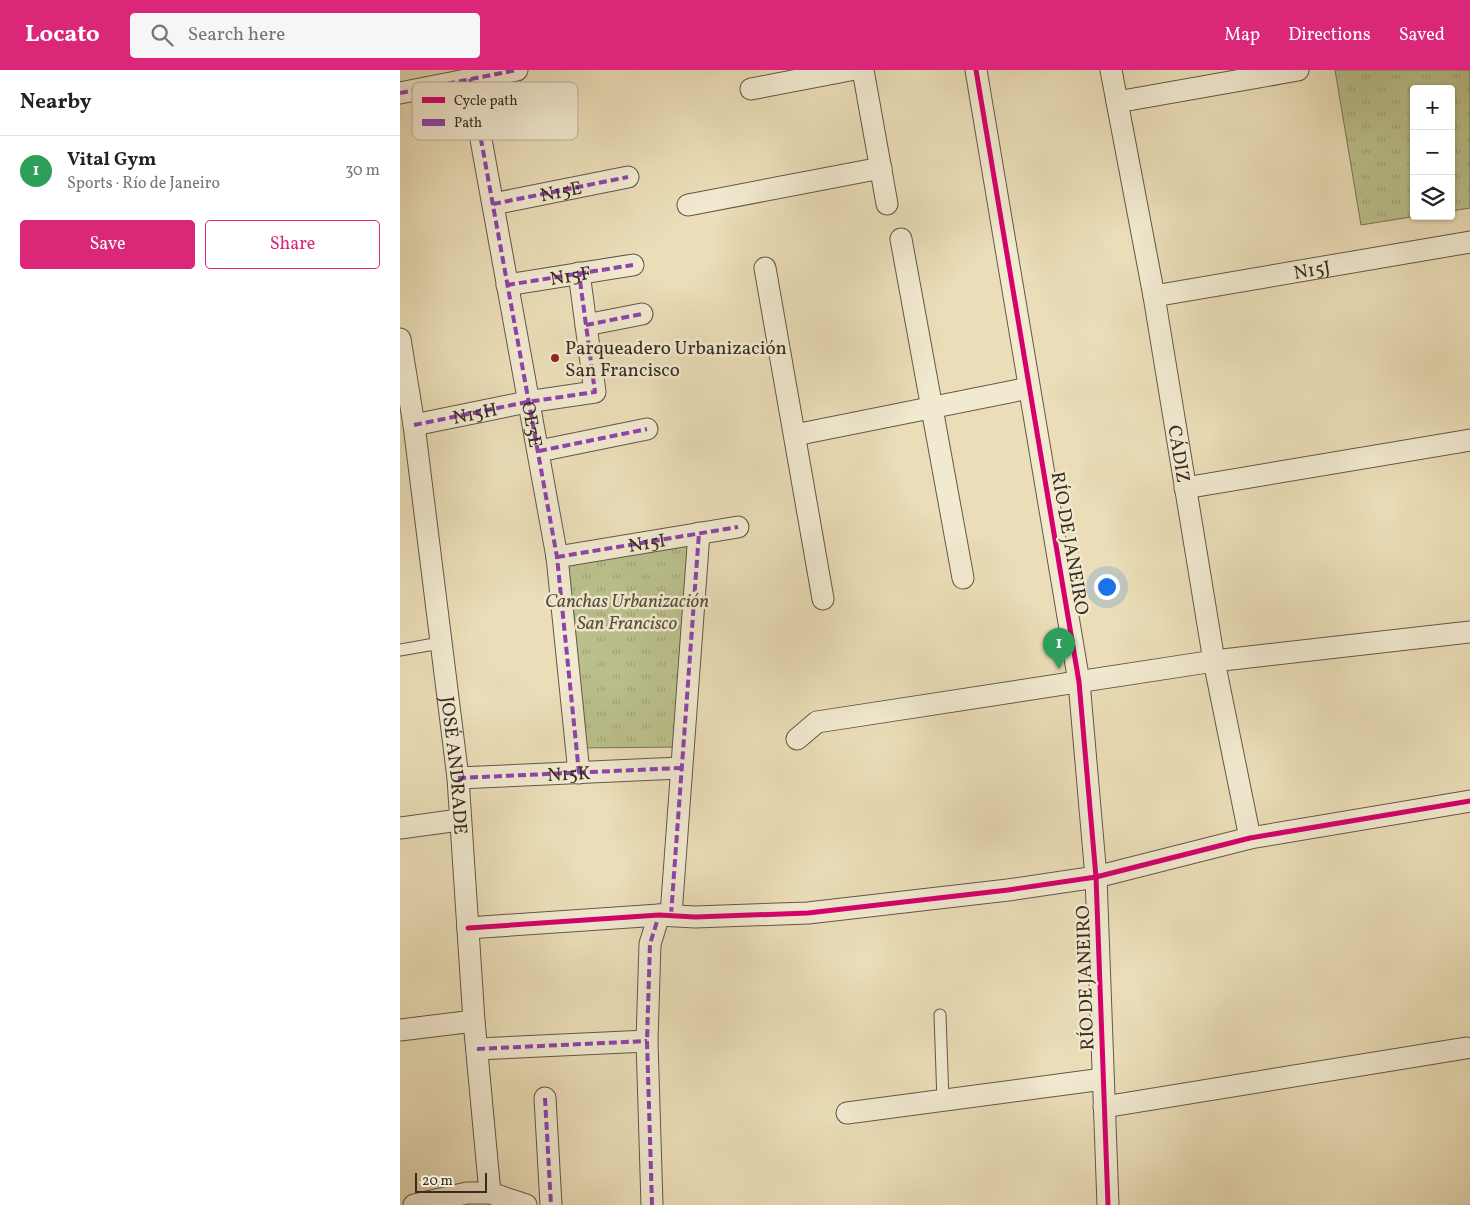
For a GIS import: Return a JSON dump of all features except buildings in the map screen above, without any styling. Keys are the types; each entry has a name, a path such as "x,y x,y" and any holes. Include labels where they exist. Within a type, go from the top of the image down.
{"street":[{"path":"455,82 517,70"},
{"path":"751,89 850,70"},
{"path":"863,70 887,204"},
{"name":"RÍO DE JANEIRO","path":"976,70 1079,682 1096,877 1108,1205"},
{"name":"CÁDIZ","path":"1111,70 1154,296 1214,661 1250,838"},
{"path":"1117,102 1298,70"},
{"name":"OE3E","path":"482,140 527,402 539,451 557,557 579,773"},
{"path":"688,205 881,168"},
{"name":"N15E","path":"494,204 628,176"},
{"path":"901,239 963,578"},
{"name":"N15J","path":"1154,296 1470,242"},
{"name":"N15F","path":"507,285 633,265"},
{"path":"765,268 823,599"},
{"path":"579,273 586,325 642,314"},
{"name":"N15H","path":"414,425 527,402 595,392 586,325"},
{"name":"JOSÉ ANDRADE","path":"400,339 414,425 458,778 459,820 474,1021 490,1193"},
{"path":"794,435 1030,388"},
{"path":"539,451 646,429"},
{"path":"1186,488 1470,440"},
{"name":"N15I","path":"557,557 738,526"},
{"path":"652,1205 647,1041 650,944 665,915 680,768 699,533"},
{"path":"797,739 817,722 1214,661 1470,632"},
{"name":"N15K","path":"458,778 680,768"},
{"path":"468,928 665,915 695,917 808,913 1096,877 1250,838 1470,801"},
{"path":"400,828 459,820"},
{"path":"400,1030 474,1021"},
{"path":"477,1048 647,1041"},
{"path":"1104,1107 1466,1048"},
{"path":"847,1113 1103,1079"},
{"path":"545,1098 551,1205"},
{"path":"414,1205 467,1193 490,1193 526,1205"}],"lane":[{"path":"400,650 440,643"},
{"path":"940,1015 943,1101"}],"green space":[{"path":"1335,70 1470,70 1470,208 1455,210 1455,85 1410,85 1410,217 1361,225"},
{"name":"Canchas Urbanización San Francisco","path":"699,533 682,747 575,748 557,557"}],"marked path":[{"path":"456,82 517,70"},
{"path":"400,93 412,91"},
{"path":"481,140 557,557 579,773"},
{"path":"493,204 628,177"},
{"path":"507,285 633,265"},
{"path":"414,425 527,402 595,392 579,273"},
{"path":"586,325 642,314"},
{"path":"539,451 647,429"},
{"path":"557,557 738,527"},
{"path":"671,915 699,533"},
{"path":"458,778 680,768"},
{"path":"652,1205 647,1041 650,944 659,915"},
{"path":"477,1049 647,1041"},
{"path":"545,1098 551,1205"}],"cycle path":[{"path":"976,70 1079,682 1096,877 1108,1205"},
{"path":"468,928 659,915 695,917 808,913 1008,890 1096,877 1250,838 1470,801"}],"place":[{"name":"Parqueadero Urbanización San Francisco","path":"555,358"},
{"name":"Vital Gym","path":"1059,669"}]}
